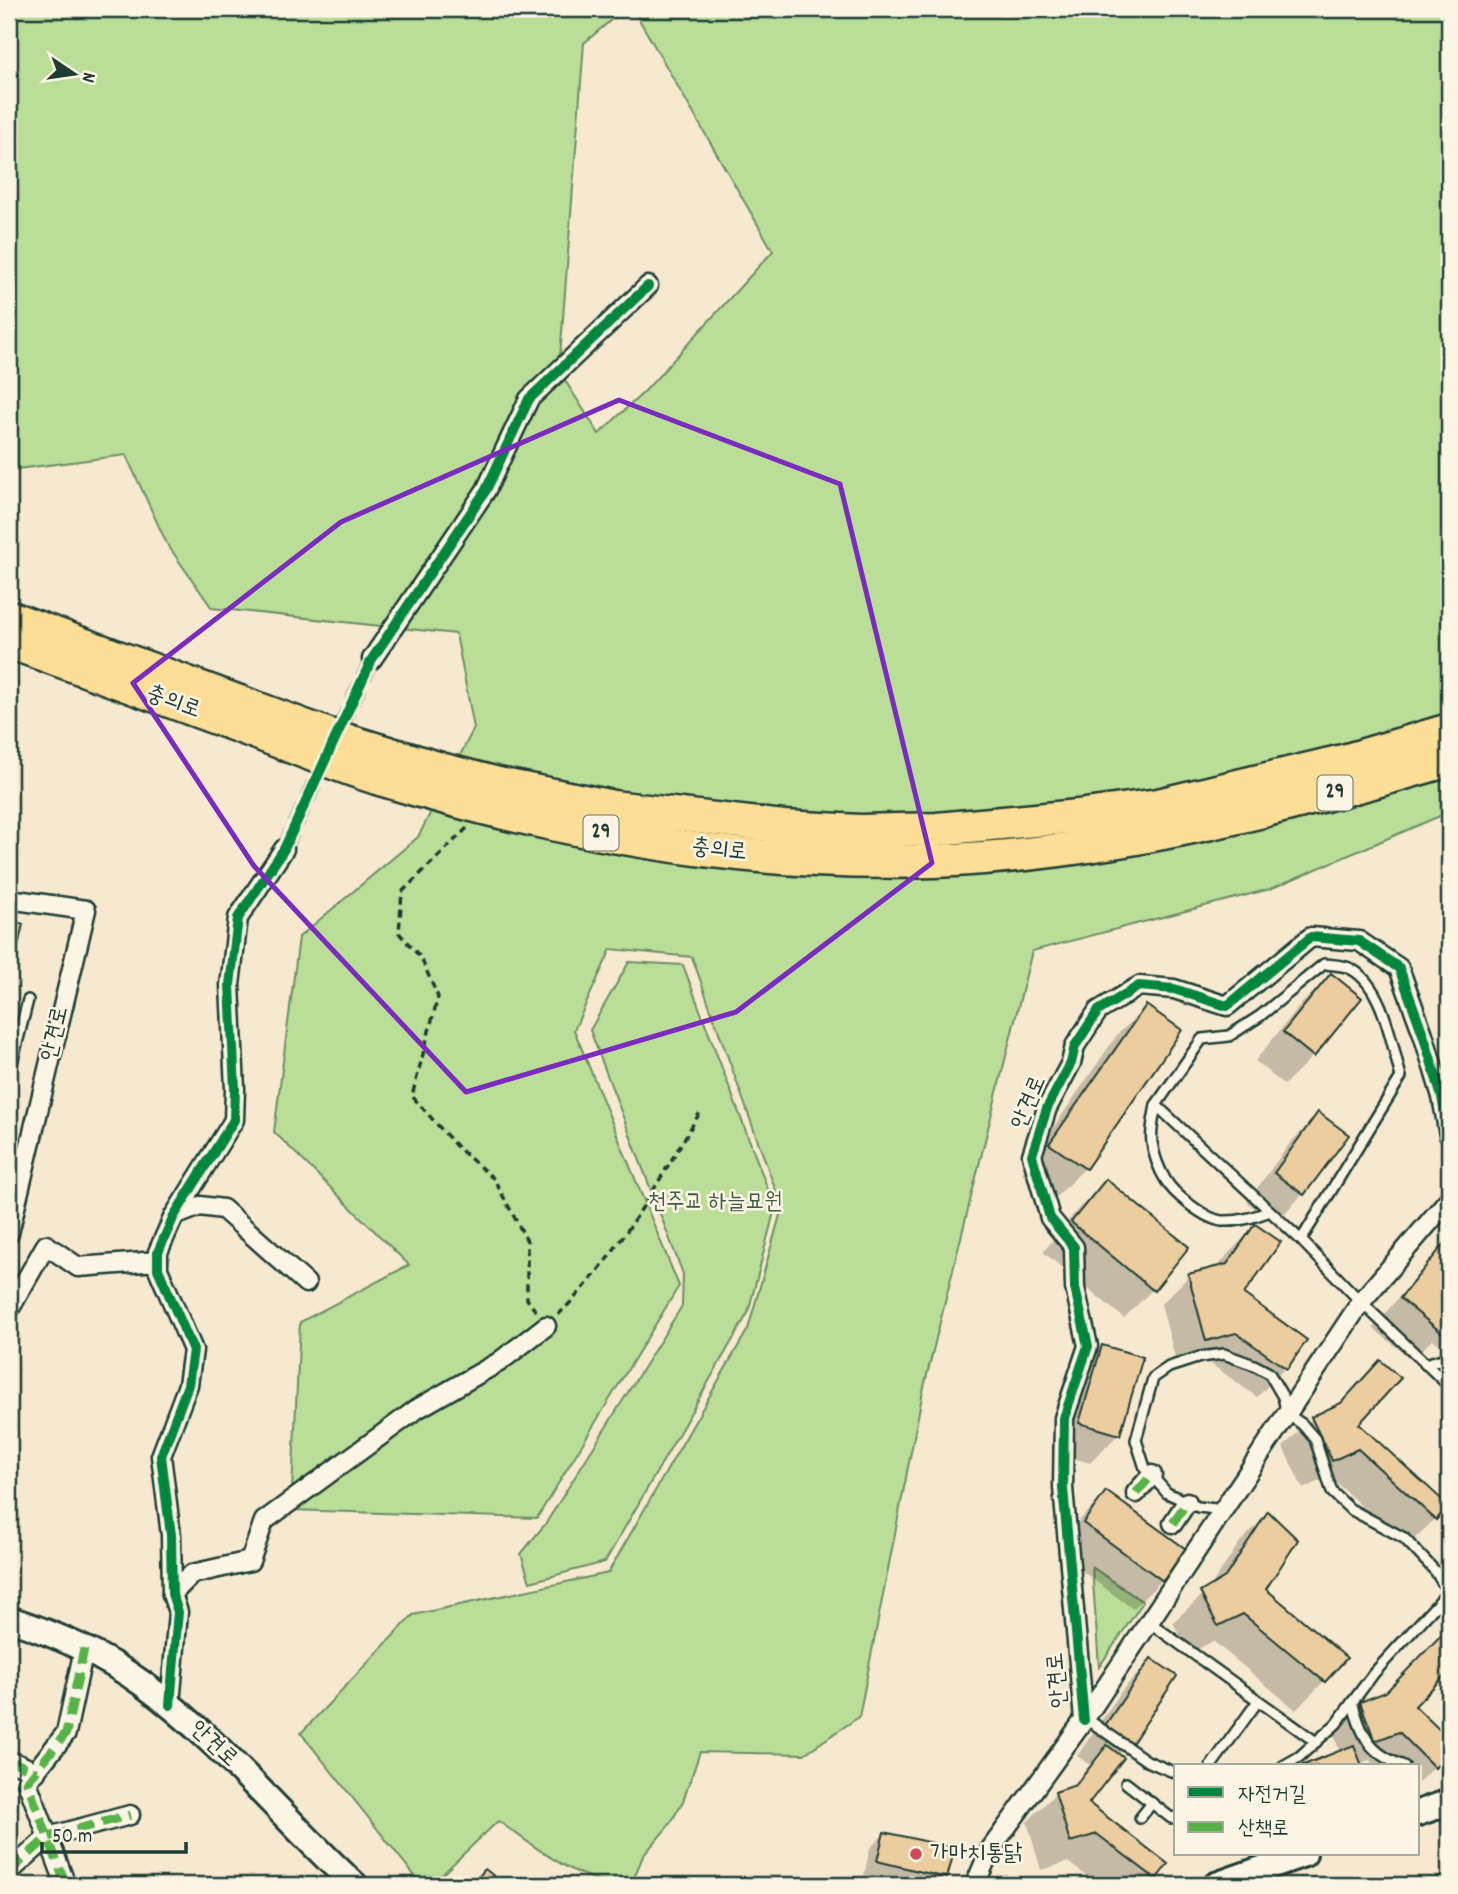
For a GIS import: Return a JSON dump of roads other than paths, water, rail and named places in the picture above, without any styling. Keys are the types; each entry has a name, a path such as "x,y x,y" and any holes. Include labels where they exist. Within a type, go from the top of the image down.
{"highway":[{"name":"충의로","path":"9,617 329,735 444,770 612,807 784,827 860,831 937,829 1065,817 1158,804 1347,760 1449,730"},
{"name":"충의로","path":"9,642 377,778 486,809 645,841 763,856 880,862 984,858 1094,845 1220,821 1346,790 1449,760"}],"main road":[{"name":"안견로","path":"9,1619 84,1649 141,1682 236,1765 313,1846 355,1885"},
{"path":"1420,1813 1449,1802"},
{"path":"1216,1885 1298,1856"}],"street":[{"path":"372,659 486,490 529,399 648,286"},
{"path":"170,1705 178,1612 172,1594 171,1535 161,1456 188,1385 193,1350 158,1269 159,1252 174,1216 234,1120 230,985 238,918 284,849"},
{"name":"안견로","path":"9,899 86,910 9,1233"},
{"name":"안견로","path":"1084,1720 1063,1488 1065,1418 1088,1346 1075,1288 1074,1247 1050,1218 1031,1156 1047,1108 1071,1063 1074,1046 1098,1012 1139,986 1174,989 1227,1006 1311,937 1359,941 1399,968 1442,1097 1449,1135"},
{"name":"안견로","path":"975,1885 990,1850 1084,1720 1361,1302 1449,1199"},
{"path":"174,1216 200,1206 223,1209 306,1283"},
{"path":"9,1310 46,1245 78,1267 158,1261"},
{"path":"172,1594 192,1574 250,1562 264,1521 417,1409 499,1362 546,1326"},
{"path":"1136,1493 1152,1475"},
{"path":"1173,1523 1187,1502"},
{"path":"66,1885 27,1782 66,1733 84,1649"},
{"path":"9,1760 36,1772"},
{"path":"9,1872 48,1837 130,1815"}],"lane":[{"path":"1270,1211 1246,1220 1219,1221 1200,1212 1180,1195 1166,1181 1157,1164 1151,1141 1156,1105 1202,1039 1229,1037 1260,1016 1324,964 1351,968 1372,988 1401,1077 1301,1240"},
{"path":"9,1075 28,1000"},
{"path":"1156,1105 1301,1240 1449,1386"},
{"path":"1224,1510 1198,1507 1167,1493 1145,1468 1136,1440 1153,1378 1169,1367 1200,1357 1224,1354 1254,1364 1269,1373 1283,1397 1287,1414 1302,1424 1315,1438 1332,1492 1350,1509 1404,1538 1436,1572 1449,1592 1374,1673 1336,1724 1299,1757 1287,1764"},
{"path":"1425,1364 1449,1357"},
{"path":"1149,1622 1316,1742"},
{"path":"1212,1764 1258,1701"},
{"path":"1352,1702 1360,1728 1375,1753 1400,1764"},
{"path":"1084,1720 1094,1724 1147,1761 1174,1772"},
{"path":"1126,1783 1171,1818 1174,1817"},
{"path":"1140,1818 1152,1803"}],"tunnel":[{"path":"284,849 372,659"}],"place":[{"name":"가마치통닭","path":"916,1854"}],"park label":[{"name":"천주교 하늘묘원","path":"715,1203"}]}
